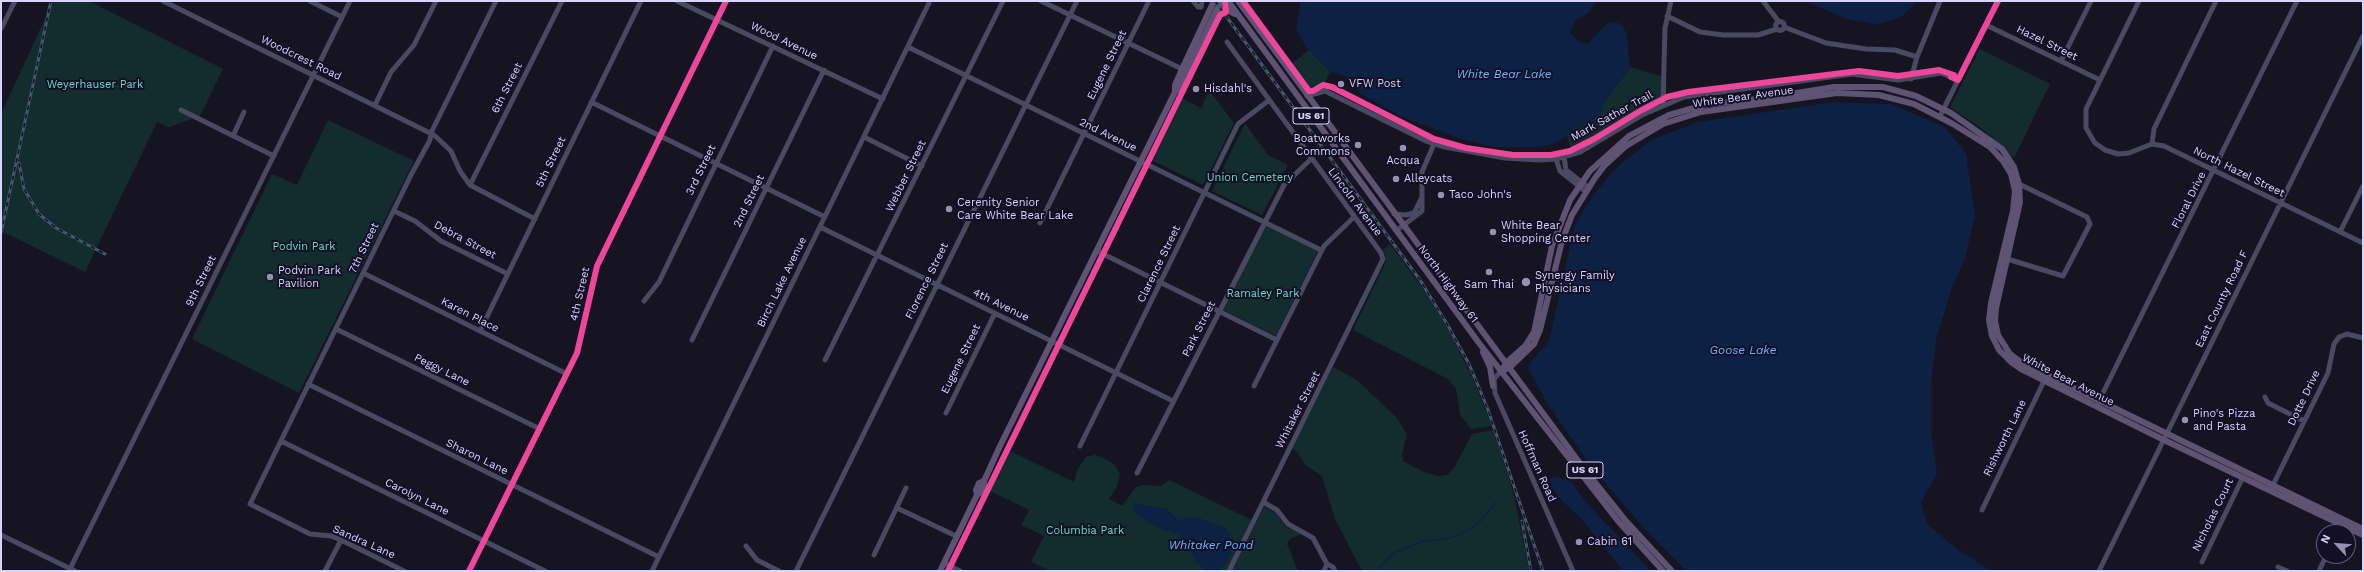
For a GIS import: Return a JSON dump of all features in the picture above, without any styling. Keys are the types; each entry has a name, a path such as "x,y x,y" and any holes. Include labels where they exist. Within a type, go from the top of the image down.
{"main road":[{"path":"1175,92 1175,84 1214,1"},
{"path":"940,571 977,495 976,490 980,483 984,481 1175,92 1180,87 1221,1"},
{"name":"North Highway 61","path":"1228,1 1238,17 1479,343 1618,522 1663,571"},
{"name":"US 61","path":"1238,1 1394,214 1613,506 1672,571"},
{"path":"1213,18 1226,9 1238,17"},
{"name":"White Bear Avenue","path":"1507,366 1525,346 1534,332 1558,228 1580,185 1608,153 1629,136 1669,115 1702,105 1759,99 1834,87 1859,86 1900,91 1943,108 2002,149 2014,167 2021,192 2019,214 2005,259"},
{"name":"White Bear Avenue","path":"1501,371 1528,351 1538,336 1562,241 1572,216 1586,189 1605,164 1637,138 1663,124 1701,112 1848,93 1879,95 1906,101 1940,116 1990,147 2003,161 2011,174 2015,200 1995,321 1998,335 2010,354 2045,378 2098,404 2164,440 2243,477 2272,488"},
{"path":"1479,343 1490,367 1493,386"},
{"name":"White Bear Avenue","path":"2098,404 2168,433 2272,488 2343,522 2363,529"},
{"name":"White Bear Avenue","path":"2343,522 2363,535"}],"street":[{"path":"1,29 15,1"},
{"name":"Woodcrest Road","path":"163,1 431,133 451,151 460,171 470,185"},
{"path":"310,1 342,17"},
{"name":"9th Street","path":"72,570 350,1"},
{"path":"375,105 391,72 414,45 436,1"},
{"name":"7th Street","path":"250,504 308,384 430,140 431,133 496,1"},
{"name":"6th Street","path":"470,185 562,1"},
{"name":"5th Street","path":"480,331 641,1"},
{"name":"Wood Avenue","path":"677,1 883,99"},
{"name":"4th Street","path":"469,571 567,374 579,345 597,266 726,1"},
{"name":"Birch Lake Avenue","path":"652,571 930,1"},
{"name":"Webber Street","path":"825,360 878,256 1003,1"},
{"path":"1041,1 1182,69"},
{"name":"Florence Street","path":"796,571 1077,1"},
{"name":"Eugene Street","path":"1040,223 1149,1"},
{"path":"1193,1 1198,7 1201,7 1202,1"},
{"path":"1664,104 1665,28 1671,1"},
{"path":"1763,1 1779,22 1783,23 1784,27 1826,43 1866,49 1895,50 1918,57"},
{"path":"1911,79 1940,1"},
{"path":"1940,116 1998,1"},
{"path":"2061,61 2091,1"},
{"path":"2139,1 2086,109 2085,122 2092,139 2102,149 2111,153 2125,154 2152,144 2154,129 2216,1"},
{"name":"Floral Drive","path":"2098,404 2297,1"},
{"path":"1667,16 1700,32 1723,35 1758,35 1776,29 1780,31 1784,27"},
{"path":"1776,29 1776,25 1779,22"},
{"name":"Hazel Street","path":"1986,25 2100,80"},
{"name":"East County Road F","path":"2099,571 2363,36"},
{"name":"Lincoln Avenue","path":"1227,42 1268,101 1383,258"},
{"name":"3rd Street","path":"644,301 659,282 715,162 773,46"},
{"name":"2nd Avenue","path":"908,47 1321,250"},
{"name":"2nd Street","path":"692,340 824,70"},
{"path":"1307,96 1325,91 1434,144 1505,158 1556,159 1583,151 1642,115 1664,104 1691,96 1842,74 1862,74 1898,80 1941,73 1958,80"},
{"name":"Clarence Street","path":"1080,446 1205,194 1238,124 1268,101"},
{"path":"591,102 825,217"},
{"path":"181,110 274,156"},
{"path":"233,136 244,112"},
{"path":"864,137 922,166"},
{"path":"1396,231 1422,211 1422,172 1434,144"},
{"name":"North Hazel Street","path":"2152,144 2164,146 2363,243"},
{"path":"1564,157 1566,170 1580,185"},
{"name":"Park Street","path":"1137,473 1264,222 1288,179 1311,159"},
{"path":"1556,159 1560,171 1586,189"},
{"path":"2005,259 2064,276 2090,224 2087,217 2019,184"},
{"path":"470,185 535,219"},
{"path":"2340,232 2363,186"},
{"path":"1394,214 1406,215 1414,213 1421,198"},
{"name":"Debra Street","path":"394,211 415,221 440,241 508,274"},
{"path":"1254,386 1321,250 1354,217"},
{"name":"4th Avenue","path":"820,227 1174,401"},
{"path":"1097,251 1277,340"},
{"name":"Whitaker Street","path":"1229,571 1381,268 1383,258"},
{"name":"Karen Place","path":"363,273 567,374"},
{"name":"Eugene Street","path":"946,413 995,313"},
{"name":"Peggy Lane","path":"336,329 540,429"},
{"name":"Dotte Drive","path":"2272,488 2328,373 2332,347 2336,340 2347,334 2363,338"},
{"path":"1493,386 1495,376 1501,371"},
{"name":"Rishworth Lane","path":"1982,510 2045,378"},
{"name":"Sharon Lane","path":"308,384 658,557"},
{"name":"Hoffman Road","path":"1493,386 1573,571"},
{"path":"2266,397 2268,404 2304,421"},
{"name":"Carolyn Lane","path":"281,441 546,571"},
{"name":"Nicholas Court","path":"2202,562 2243,477"},
{"path":"874,555 906,488"},
{"path":"1263,502 1277,510 1288,525 1313,538 1327,564 1333,567 1335,571"},
{"name":"Sandra Lane","path":"250,504 310,534 331,536 404,571"},
{"path":"897,508 956,536"},
{"path":"1,536 72,570"},
{"path":"326,571 341,540"},
{"path":"746,546 757,560 779,571"},
{"path":"944,563 960,571"},
{"path":"1324,571 1327,564"},
{"path":"2278,567 2287,571"}],"green space":[{"name":"Weyerhauser Park","path":"53,1 89,1 223,69 200,116 169,127 157,122 85,272 1,231 1,114"},
{"path":"1980,49 2050,84 2014,158 2008,155 1985,131 1950,107"},
{"path":"1309,50 1330,71 1323,87 1312,93 1307,91 1290,65"},
{"path":"1630,67 1664,77 1663,104 1573,155 1567,136 1600,115 1604,103"},
{"name":"Union Cemetery","path":"1209,90 1234,123 1203,185 1151,160 1181,98 1201,108"},
{"name":"Podvin Park","path":"328,120 414,161 299,393 192,339 272,174 297,185"},
{"name":"Union Cemetery","path":"1245,123 1268,155 1288,165 1262,215 1212,191"},
{"name":"Ramaley Park","path":"1264,224 1318,251 1276,336 1221,309"},
{"path":"1390,244 1426,293 1449,331 1470,372 1492,426 1471,429 1460,415 1456,389 1448,379 1353,330 1385,264 1386,257 1383,250"},
{"path":"1333,367 1357,380 1396,417 1407,434 1402,454 1403,461 1424,472 1438,476 1447,475 1454,468 1472,434 1493,430 1513,491 1529,571 1362,571 1335,519 1322,476 1305,465 1298,453 1292,448"},
{"name":"Columbia Park","path":"1006,449 1074,482 1077,470 1086,457 1095,455 1104,458 1115,465 1120,474 1117,487 1109,499 1122,506 1136,487 1144,485 1161,486 1169,480 1252,520 1227,571 1050,571 1031,562 1044,536 1021,525 1029,510 986,489","holes":["1135,504 1166,509 1179,521 1194,517 1224,527 1233,539 1229,558"]},
{"path":"1264,507 1275,512 1286,527 1301,534 1290,539 1287,544 1298,571 1232,571"}],"water":[{"name":"White Bear Lake","path":"1301,1 1596,1 1590,12 1574,21 1570,33 1581,43 1588,44 1602,28 1609,23 1616,22 1623,26 1627,35 1630,67 1604,103 1600,115 1554,144 1540,147 1494,147 1461,139 1400,116 1360,93 1354,82 1344,76 1330,71 1306,47 1296,29"},
{"path":"1805,1 1917,1 1901,17 1884,23 1874,24 1847,19"},
{"name":"Goose Lake","path":"1833,102 1890,104 1945,127 1966,154 1975,216 1965,259 1952,287 1936,340 1931,386 1931,431 1937,474 1921,502 1927,524 1956,548 1991,571 1686,571 1643,527 1590,465 1548,405 1527,366 1549,341 1575,225 1594,194 1616,168 1651,140 1698,122"},
{"path":"1554,476 1572,482 1584,500 1651,571 1623,571 1580,517 1563,502 1552,488 1550,479"},
{"name":"Whitaker Pond","path":"1135,504 1166,509 1179,521 1194,517 1224,527 1230,532 1233,541 1231,554 1225,565 1218,571 1205,570 1198,564 1180,535 1159,528 1137,515 1132,508"}],"waterway":[{"path":"1376,571 1393,553 1424,541 1450,538 1465,532 1480,522 1497,501"}],"railway":[{"path":"1,233 51,1"},
{"path":"1215,1 1420,280 1447,324 1469,364 1487,407 1543,571"},
{"path":"19,163 24,189 39,214 56,228 105,254"},
{"path":"1522,521 1531,571"}],"cycle path":[{"path":"469,571 577,353 597,266 726,1"},
{"path":"948,571 1220,15 1226,12 1225,1"},
{"name":"Mark Sather Trail","path":"1243,1 1309,91 1313,91 1323,85 1332,87 1434,139 1466,148 1513,155 1551,155 1570,151 1667,97 1688,92 1859,71 1898,76 1939,70 1954,75"},
{"path":"1951,77 1958,80 1998,1"}],"place":[{"name":"VFW Post","path":"1341,84"},
{"name":"Hisdahl's","path":"1196,89"},
{"name":"Boatworks Commons","path":"1358,145"},
{"name":"Acqua","path":"1403,148"},
{"name":"Alleycats","path":"1396,179"},
{"name":"Taco John's","path":"1441,195"},
{"name":"Cerenity Senior Care White Bear Lake","path":"949,209"},
{"name":"White Bear Shopping Center","path":"1493,232"},
{"name":"Sam Thai","path":"1489,272"},
{"name":"Podvin Park Pavilion","path":"270,277"},
{"name":"Synergy Family Physicians","path":"1526,282"},
{"name":"Pino's Pizza and Pasta","path":"2185,420"},
{"name":"Cabin 61","path":"1579,542"}]}
